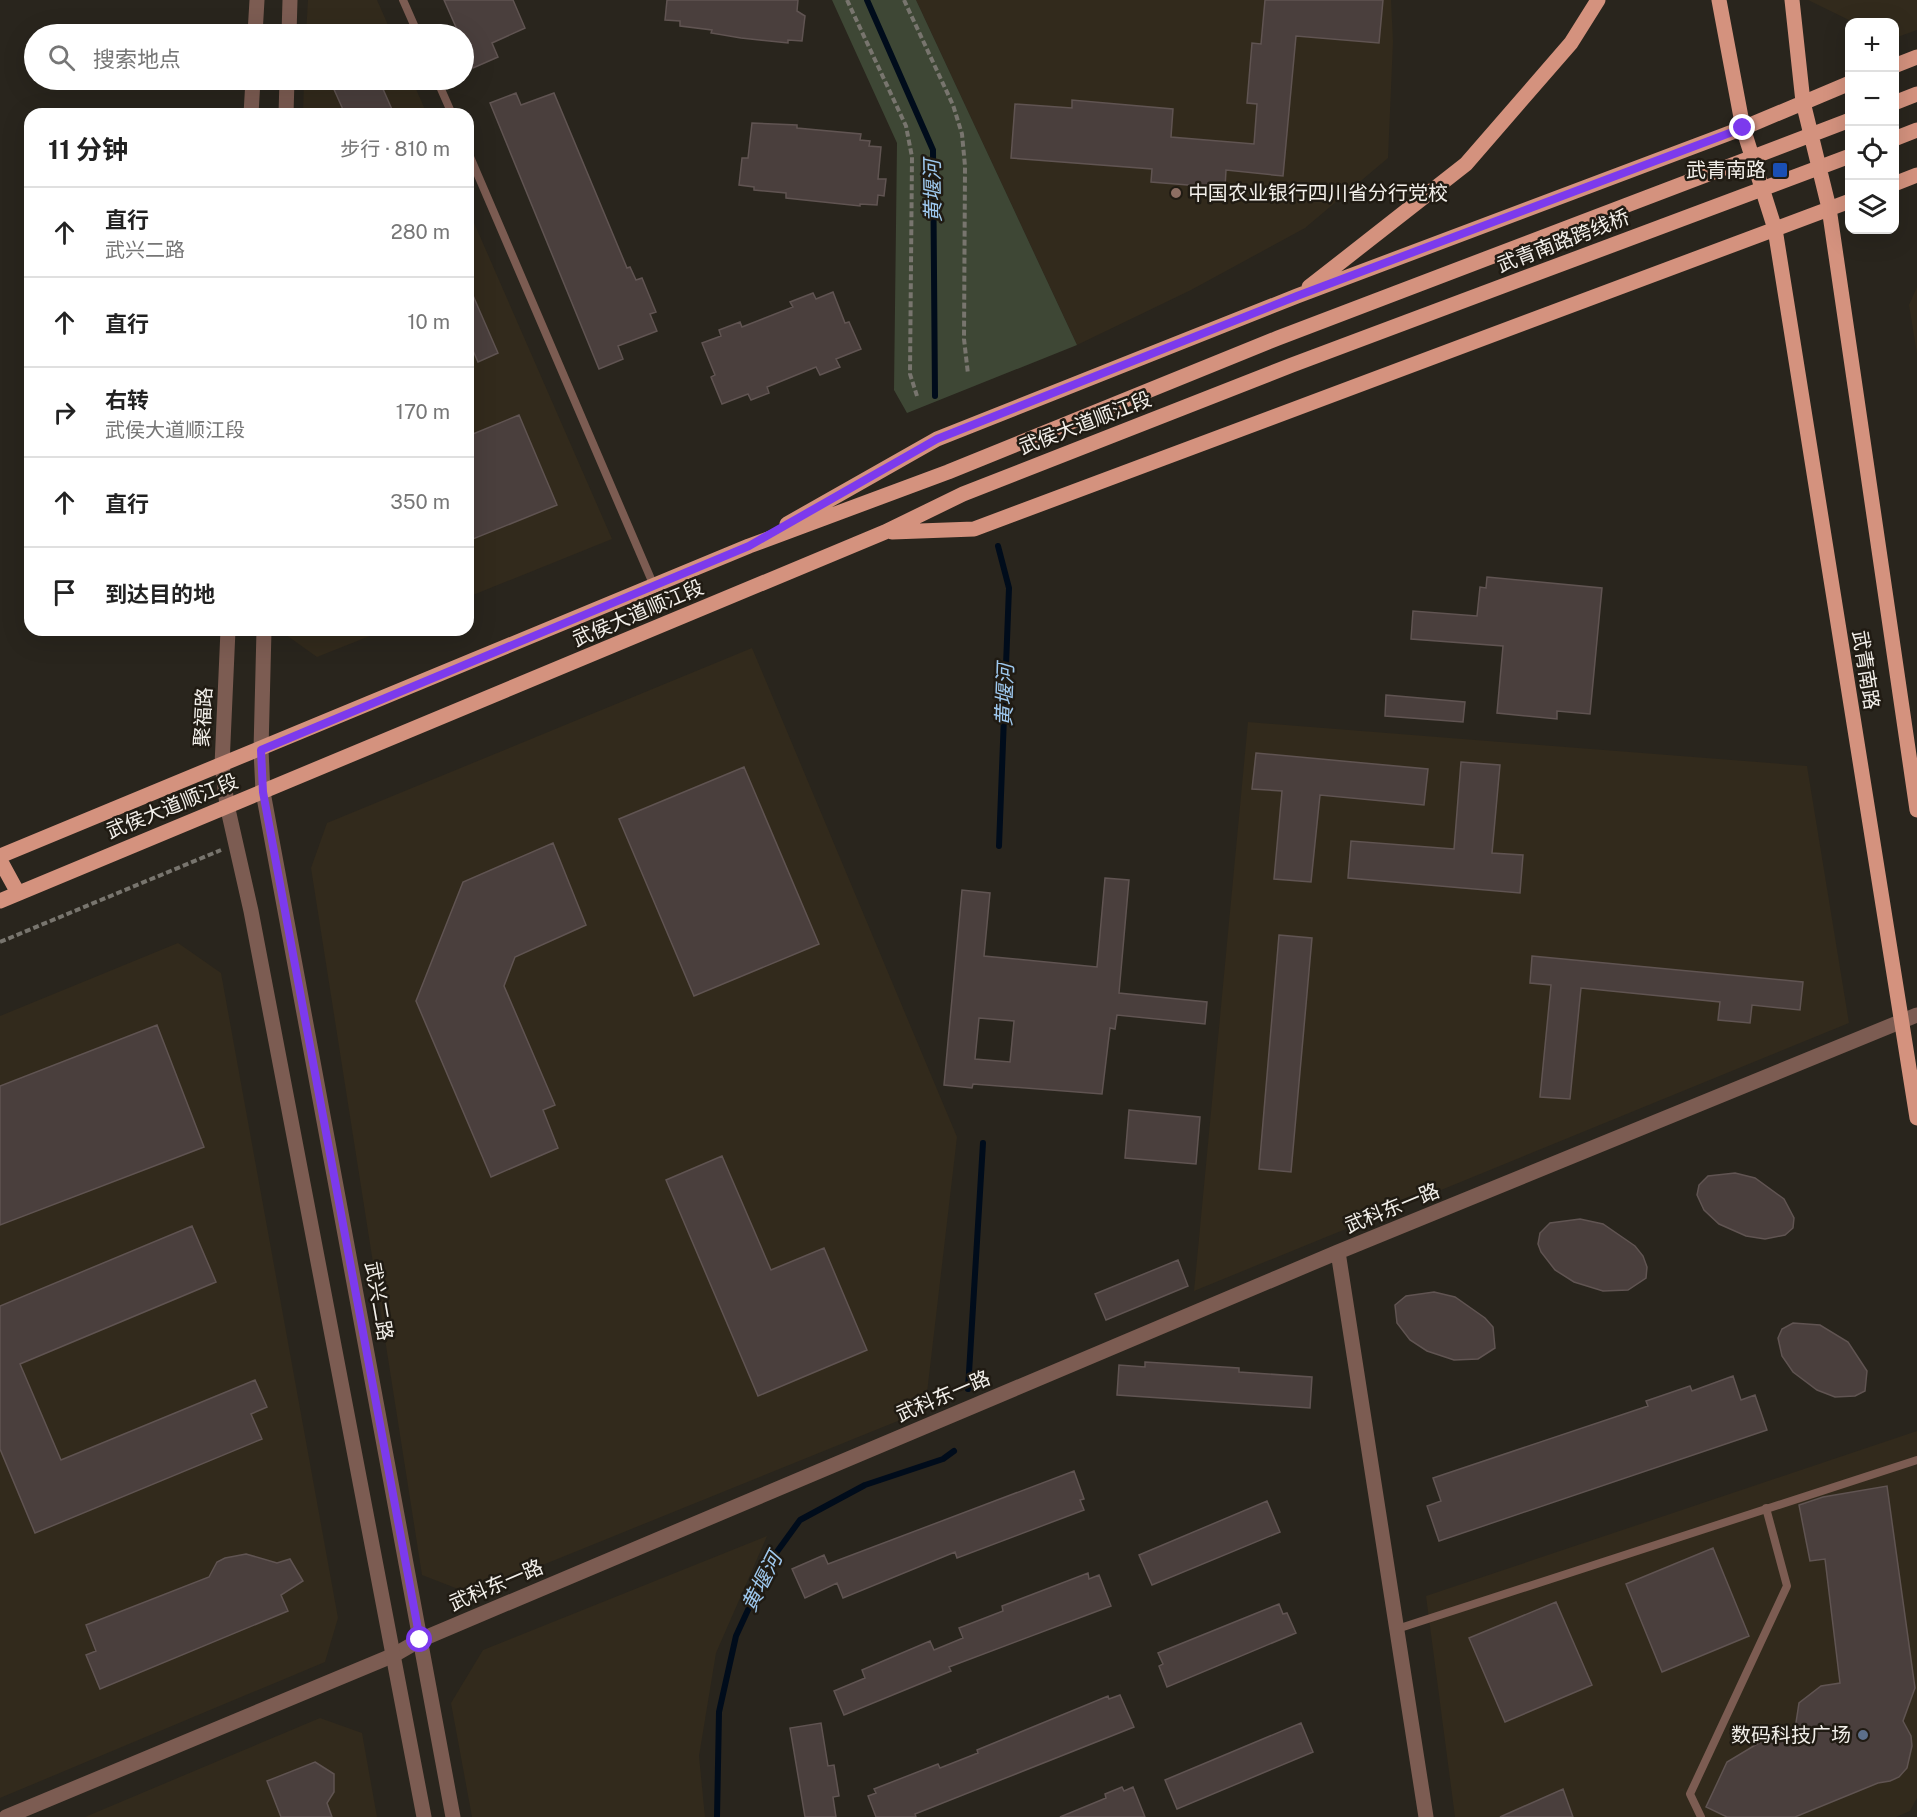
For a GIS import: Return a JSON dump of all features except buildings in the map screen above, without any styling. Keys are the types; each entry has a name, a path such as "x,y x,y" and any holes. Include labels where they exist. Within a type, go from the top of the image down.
{"main road":[{"path":"1297,296 1467,164 1571,43 1598,0"},
{"name":"武青南路","path":"1719,0 1743,128 1774,229 1917,1118"},
{"name":"武青南路","path":"1792,0 1803,102 1830,208 1917,810"},
{"path":"1899,64 1917,57"},
{"path":"749,546 937,439 1297,296 1743,128 1845,85"},
{"path":"1899,101 1917,94"},
{"name":"武青南路跨线桥","path":"1278,338 1845,122"},
{"path":"1899,137 1917,130"},
{"name":"武青南路跨线桥","path":"1292,365 1845,158"},
{"path":"1899,182 1917,175"},
{"path":"885,532 974,529 1845,203"},
{"name":"武侯大道顺江段","path":"0,858 749,546 948,472 1278,338"},
{"name":"武侯大道顺江段","path":"0,901 885,532 963,494 1292,365"},
{"path":"0,858 18,893"}],"street":[{"path":"256,24 257,0"},
{"path":"289,24 290,0"},
{"path":"251,108 252,90"},
{"path":"286,108 287,90"},
{"name":"聚福路","path":"228,636 222,765 227,805 424,1817"},
{"name":"武兴二路","path":"264,636 261,750 263,792 453,1817"},
{"name":"武科东一路","path":"6,1817 394,1655 420,1640 1338,1252 1917,1015"},
{"path":"1338,1252 1426,1817"}],"lane":[{"path":"403,0 414,24"},
{"path":"441,90 449,108"},
{"path":"474,166 654,586"},
{"path":"1397,1629 1917,1460"},
{"path":"1701,1817 1690,1794 1787,1586 1766,1508"}],"path":[{"path":"848,0 906,126 912,157 910,374 917,396"},
{"path":"904,0 953,105 962,134 965,166 964,339 968,374"},
{"path":"0,942 236,843"}],"shaded area":[{"path":"308,0 377,0 388,24 307,24"},
{"name":"中国农业银行四川省分行党校","path":"916,0 1391,0 1393,42 1388,158 1305,228 1191,290 1077,345"},
{"path":"1808,0 1917,0 1917,30 1899,37 1899,18 1845,18"},
{"path":"304,90 416,90 424,108 303,108"},
{"path":"474,223 612,539 474,595"},
{"path":"1917,287 1917,354 1909,305"},
{"path":"287,636 370,636 317,657"},
{"path":"752,648 957,1137 925,1410 471,1594 422,1575 311,868 327,823"},
{"path":"1248,722 1807,766 1849,1023 1194,1291"},
{"path":"178,943 221,973 338,1618 325,1662 0,1798 0,1016"},
{"path":"1917,1431 1917,1798 1910,1811 1896,1817 1455,1817 1426,1596"},
{"path":"767,1536 716,1653 699,1756 705,1817 472,1817 451,1703 483,1650"},
{"path":"320,1718 362,1733 377,1817 85,1817"}],"green space":[{"path":"832,0 916,0 1077,345 907,413 894,390 897,143"}],"waterway":[{"name":"黄堰河","path":"867,0 933,150 935,396"},
{"name":"黄堰河","path":"998,546 1009,588 999,846"},
{"name":"黄堰河","path":"968,1389 983,1143"},
{"name":"黄堰河","path":"717,1817 719,1712 736,1636 771,1560 800,1520 865,1485 943,1459 954,1451"}],"place":[{"name":"武青南路","path":"1780,170"},
{"name":"中国农业银行四川省分行党校","path":"1176,193"},
{"name":"数码科技广场","path":"1863,1735"}],"route":[{"path":"420,1640 288,917 263,792 261,750 749,546 937,439 1297,296 1743,128"}]}
